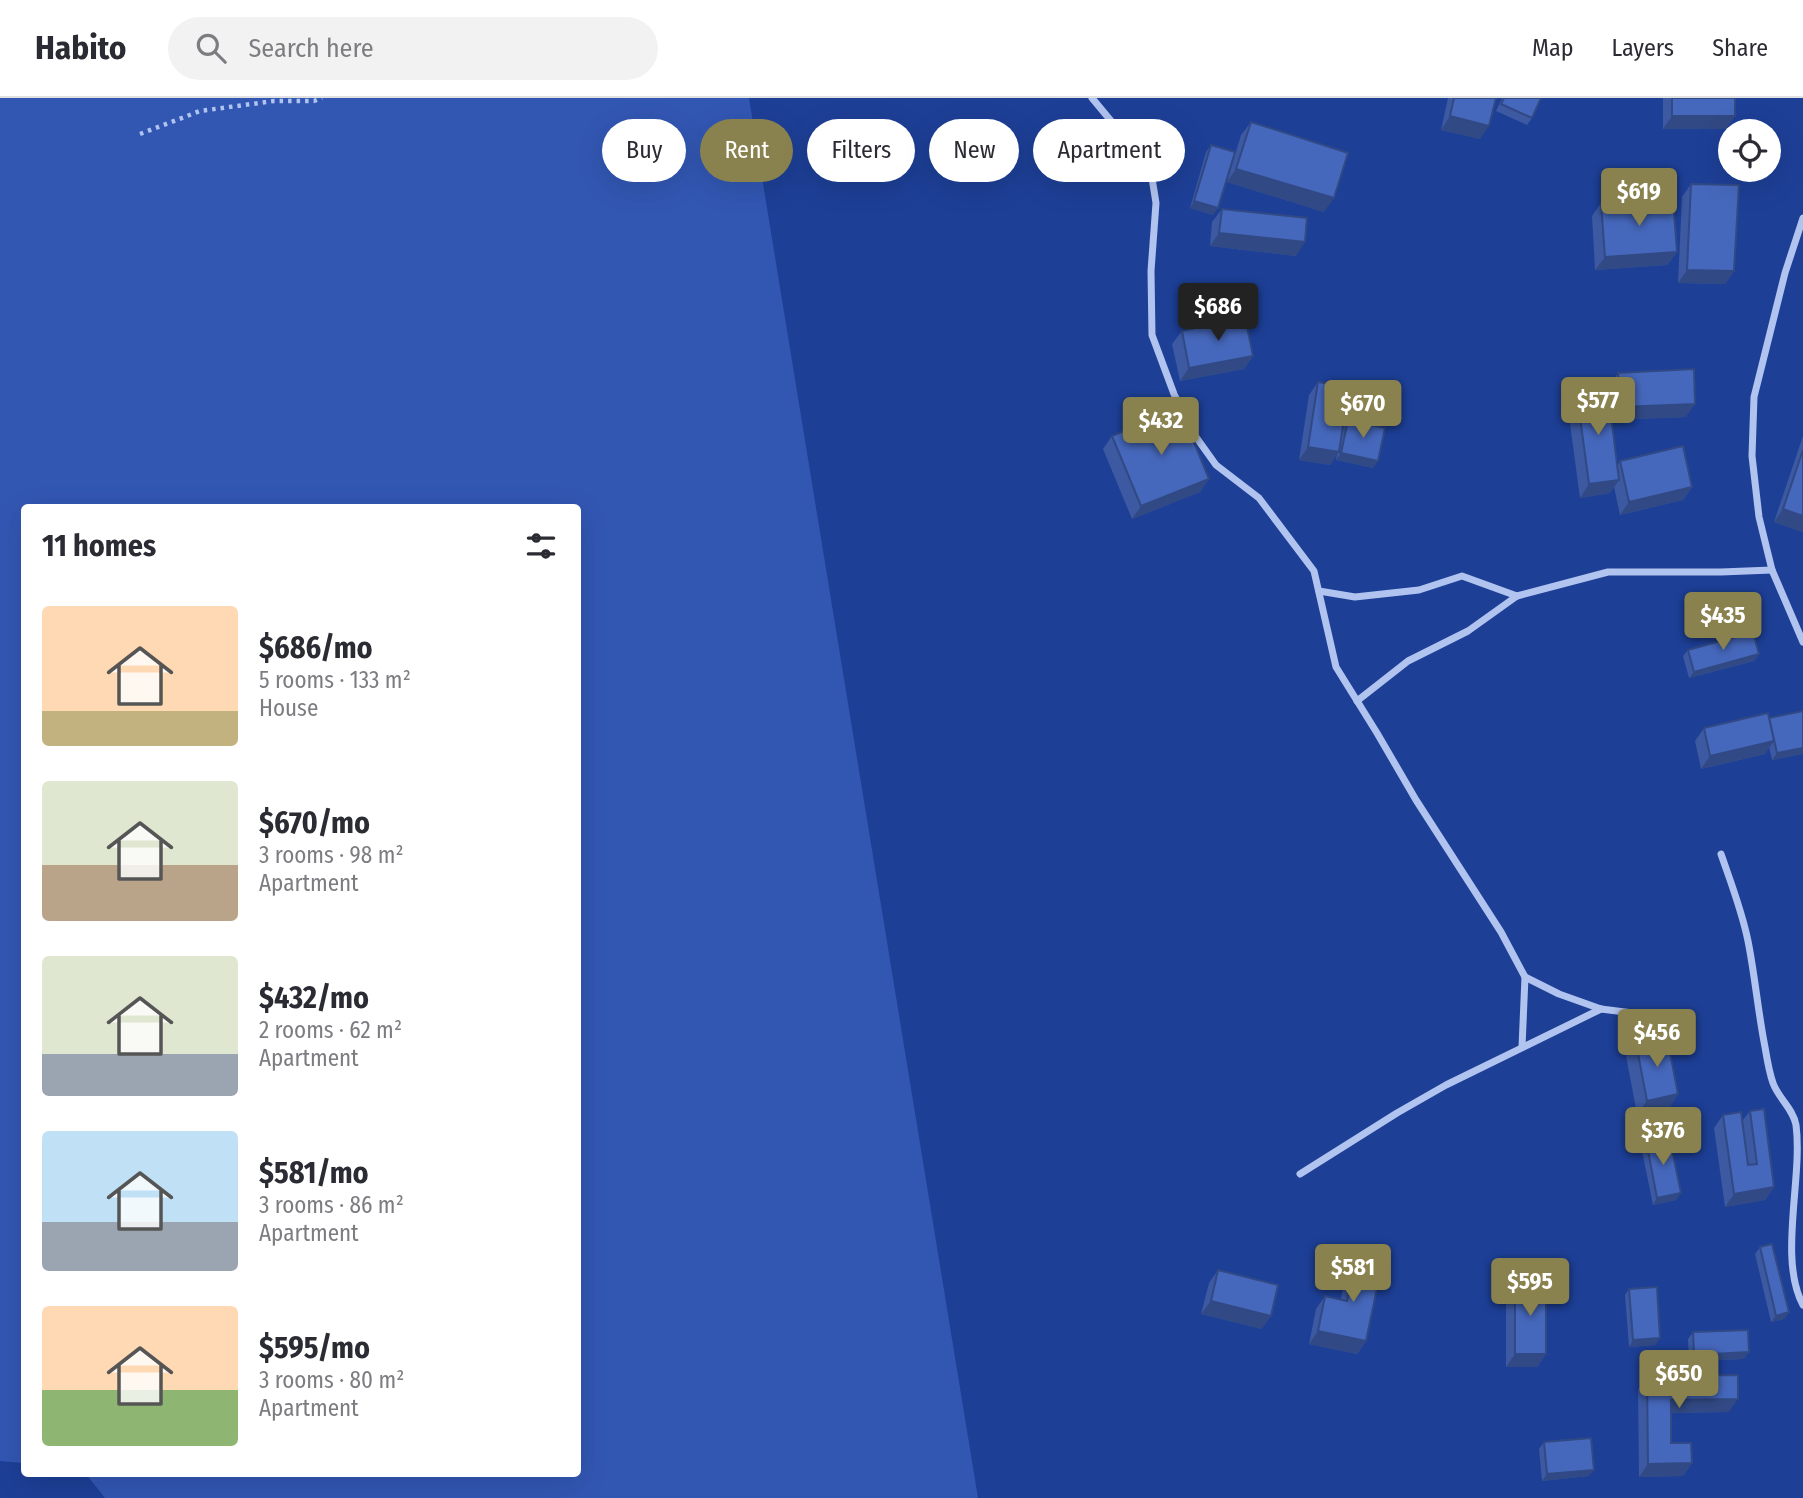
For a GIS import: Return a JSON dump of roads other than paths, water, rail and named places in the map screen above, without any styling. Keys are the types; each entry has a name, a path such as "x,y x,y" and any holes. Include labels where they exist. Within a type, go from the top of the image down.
{"street":[{"path":"1093,98 1141,157 1152,178 1156,203 1151,271 1152,335 1174,394 1196,437 1216,465 1259,498 1314,571 1336,667 1416,800 1501,932 1525,977 1522,1046"},
{"path":"1803,218 1754,397 1752,456 1759,517 1772,570 1803,642"},
{"path":"1357,701 1408,661 1468,631 1517,596 1608,572 1772,570"},
{"path":"1319,591 1354,597 1419,590 1462,576 1517,596"},
{"path":"1721,854 1743,917 1773,1086 1787,1104 1795,1121 1798,1147 1793,1268 1798,1296 1803,1305"},
{"path":"1525,977 1601,1009 1633,1013"},
{"path":"1300,1174 1397,1113 1522,1046 1601,1009"},
{"path":"1798,1147 1803,1135"}]}
